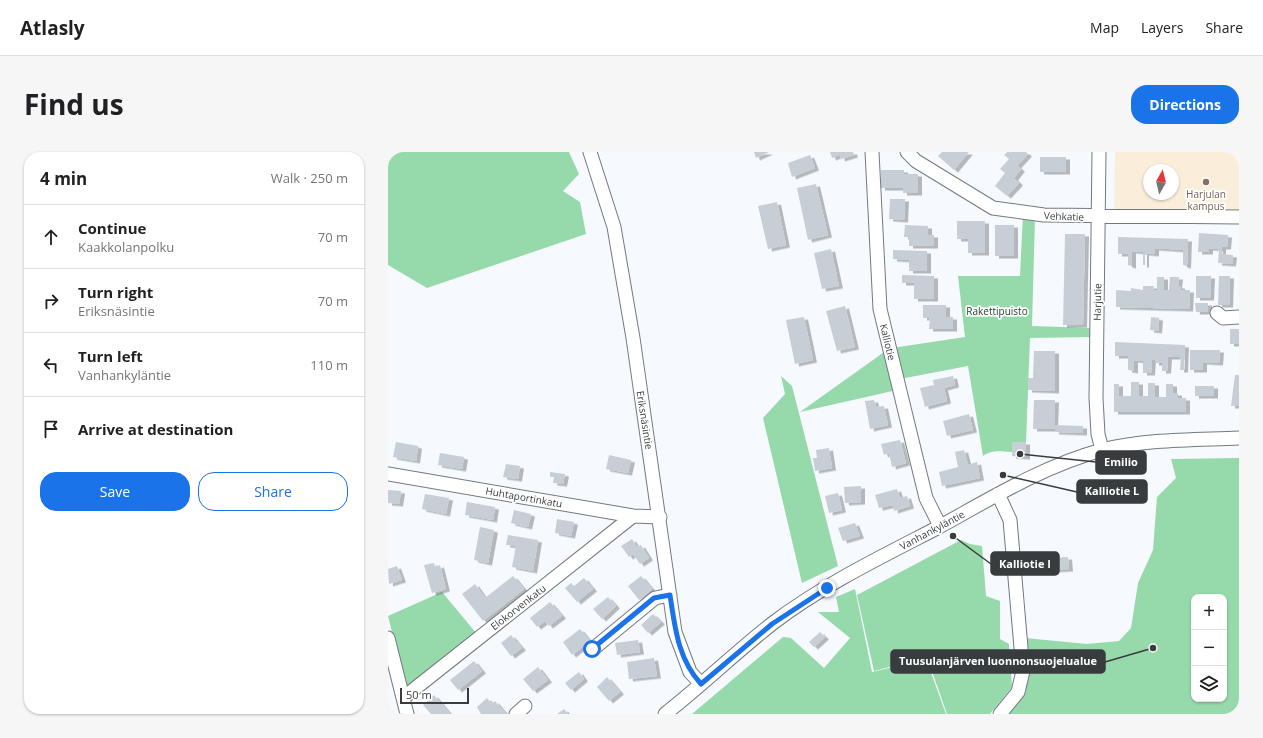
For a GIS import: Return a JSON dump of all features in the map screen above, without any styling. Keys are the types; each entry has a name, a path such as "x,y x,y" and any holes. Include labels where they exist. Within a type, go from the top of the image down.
{"street":[{"name":"Eriksnäsintie","path":"590,152 614,227 633,338 676,632 690,672 701,684"},
{"name":"Kalliotie","path":"872,152 880,309 926,498 940,526"},
{"name":"Vehkatie","path":"907,152 916,160 993,208 1044,215 1098,217 1239,217"},
{"name":"Harjutie","path":"1099,152 1096,398 1098,434 1102,450"},
{"path":"1217,313 1224,318 1239,317"},
{"name":"Vanhankyläntie","path":"665,714 772,624 801,604 998,494 1040,473 1102,450 1169,440 1239,438"},
{"name":"Huhtaportinkatu","path":"388,474 633,516 660,517"},
{"path":"998,494 1010,520 1023,671 1018,692 1000,714"},
{"name":"Elokorvenkatu","path":"403,698 633,516"},
{"path":"592,649 654,598 670,595"},
{"path":"388,638 407,714"}],"shaded area":[{"name":"Harjulan kampus","path":"1115,152 1239,152 1239,210 1114,211"}],"green space":[{"path":"388,152 569,152 579,174 563,191 580,202 586,234 427,288 388,265"},
{"name":"Rakettipuisto","path":"1023,215 1035,217 1032,326 1092,328 1092,337 1030,338 1026,442 1012,442 1012,452 1000,451 983,456 968,366 900,379 892,348 965,337 958,276 1020,276"},
{"path":"887,350 897,390 800,412"},
{"path":"781,376 792,386 838,566 802,583 763,418 785,394"},
{"path":"1239,458 1239,714 1007,714 1025,638 1087,644 1119,641 1131,628 1138,583 1153,550 1157,497 1176,478 1171,459"},
{"path":"961,540 970,544 982,546 986,596 1000,601 1000,639 1009,644 1012,687 990,714 947,714 927,657 874,671 857,595"},
{"path":"855,589 872,672 926,659 946,714 692,714 783,637 791,638 824,668 850,638 818,612 839,612 836,597"},
{"path":"442,592 477,634 406,689 388,616"}],"building":[{"path":"754,152 769,152 756,158"},
{"path":"830,152 853,152 854,155 841,159 840,155 832,158"},
{"path":"942,152 969,152 954,170 938,156"},
{"path":"1007,152 1026,152 1028,154 1017,166 1021,169 1014,178 1019,183 1007,196 995,186 1005,173 1000,169 1009,159 1004,155"},
{"path":"810,155 815,168 792,177 788,163"},
{"path":"1040,157 1066,157 1066,172 1040,172"},
{"path":"881,170 904,170 904,174 918,174 918,193 903,193 903,188 881,188"},
{"path":"816,184 828,235 808,240 797,188"},
{"path":"890,199 905,199 904,220 889,219"},
{"path":"777,202 786,245 768,249 758,206"},
{"path":"957,221 985,221 985,253 968,253 968,239 957,239"},
{"path":"905,225 928,226 928,235 934,235 934,246 909,246 909,237 904,237"},
{"path":"995,225 1014,225 1014,256 995,256"},
{"path":"1199,233 1228,235 1227,247 1222,247 1222,254 1233,255 1232,264 1218,263 1219,249 1209,248 1209,252 1198,252"},
{"path":"1065,234 1085,234 1083,325 1063,325"},
{"path":"1118,237 1188,239 1187,266 1183,265 1183,250 1155,248 1155,254 1145,253 1145,265 1143,265 1143,252 1132,251 1132,266 1128,265 1128,254 1118,254"},
{"path":"831,249 839,286 822,289 814,253"},
{"path":"893,250 927,251 927,271 909,271 909,260 893,259"},
{"path":"902,275 934,276 934,299 914,299 914,283 902,283"},
{"path":"1196,276 1211,276 1210,298 1196,298"},
{"path":"1219,276 1230,276 1229,305 1218,305"},
{"path":"1157,277 1164,277 1164,290 1169,290 1170,277 1179,277 1178,286 1181,286 1181,290 1190,290 1189,309 1116,307 1116,290 1131,291 1131,288 1143,290 1143,286 1154,286 1153,290 1157,290"},
{"path":"1195,303 1208,303 1208,312 1196,312"},
{"path":"923,305 946,305 946,317 953,317 953,329 929,329 930,318 923,318"},
{"path":"845,306 855,347 837,351 826,311"},
{"path":"804,317 813,360 795,364 786,320"},
{"path":"1151,317 1159,318 1158,331 1150,330"},
{"path":"1230,329 1239,329 1239,344 1230,344"},
{"path":"1115,342 1185,345 1184,370 1180,370 1181,357 1168,357 1167,371 1162,371 1162,363 1155,363 1155,360 1152,359 1151,373 1143,373 1143,361 1134,360 1134,371 1128,370 1128,356 1115,356"},
{"path":"1190,350 1220,350 1219,363 1203,362 1203,370 1190,370"},
{"path":"1034,351 1055,351 1055,391 1028,390 1028,378 1033,378"},
{"path":"1235,375 1239,375 1239,406 1231,406"},
{"path":"953,376 955,385 944,388 947,401 925,407 920,388 934,385 933,380"},
{"path":"1131,382 1139,382 1139,396 1148,396 1148,383 1155,383 1155,397 1166,397 1166,384 1173,384 1173,393 1178,393 1178,398 1186,398 1186,412 1114,412 1114,384 1119,384 1119,396 1131,396"},
{"path":"1195,386 1214,386 1214,396 1195,396"},
{"path":"874,400 876,407 884,406 888,425 870,429 865,401"},
{"path":"1034,400 1055,400 1054,425 1083,426 1083,433 1055,432 1055,429 1033,429"},
{"path":"969,414 973,430 947,436 943,421"},
{"path":"900,440 906,463 892,467 889,453 884,455 881,444"},
{"path":"396,442 418,446 416,461 393,457"},
{"path":"1012,442 1026,442 1026,457 1012,456"},
{"path":"829,448 832,468 815,471 813,458 817,458 816,450"},
{"path":"964,450 968,465 977,462 980,478 942,486 939,472 958,467 955,452"},
{"path":"440,453 464,457 462,469 438,465"},
{"path":"609,455 631,460 628,473 606,469"},
{"path":"506,464 520,466 518,479 503,477"},
{"path":"550,472 565,474 563,484 553,483 554,477 550,477"},
{"path":"861,486 861,502 845,503 844,487"},
{"path":"897,489 900,498 907,496 910,506 894,511 893,505 879,508 875,495"},
{"path":"388,490 401,491 399,504 388,503"},
{"path":"838,493 842,510 829,513 825,496"},
{"path":"425,494 449,498 446,514 422,509"},
{"path":"467,502 495,507 493,520 465,515"},
{"path":"514,510 531,514 528,527 511,523"},
{"path":"557,519 574,522 571,536 555,533"},
{"path":"855,523 860,536 843,541 838,528"},
{"path":"480,527 494,530 488,563 474,560"},
{"path":"508,535 538,540 533,571 512,567 516,546 506,545"},
{"path":"632,539 637,547 641,545 649,558 640,564 633,554 629,557 621,546"},
{"path":"1068,557 1069,569 1050,570 1050,558"},
{"path":"434,563 435,567 440,565 446,589 432,593 424,565"},
{"path":"397,566 402,580 389,584 388,569"},
{"path":"513,576 524,589 483,621 462,594 475,584 485,598"},
{"path":"641,576 652,589 639,600 628,586"},
{"path":"584,578 593,589 577,602 565,588 571,583 574,586"},
{"path":"608,597 616,606 602,619 593,609"},
{"path":"550,602 562,616 549,626 545,621 537,627 530,618"},
{"path":"653,614 661,622 648,633 641,625"},
{"path":"580,629 590,641 572,655 563,642"},
{"path":"820,632 825,637 814,647 809,642"},
{"path":"511,635 522,648 511,656 501,643"},
{"path":"638,640 640,652 617,655 615,643"},
{"path":"654,658 657,676 629,679 627,662"},
{"path":"474,661 482,671 458,690 450,680"},
{"path":"538,667 548,680 533,691 523,679"},
{"path":"579,672 584,679 571,690 565,683"},
{"path":"607,677 620,692 609,701 597,687"},
{"path":"434,695 450,714 431,714 423,705"},
{"path":"487,698 492,704 495,701 506,714 481,714 477,707"},
{"path":"564,709 568,714 557,714"}],"place":[{"name":"Harjulan kampus","path":"1206,182"},
{"name":"Emilio","path":"1020,454"},
{"name":"Kalliotie L","path":"1003,475"},
{"name":"Kalliotie I","path":"953,536"},
{"name":"Tuusulanjärven luonnonsuojelualue","path":"1153,648"}],"route":[{"path":"592,649 654,598 670,595 676,632 684,658 690,672 701,684 772,624 827,588"}]}
